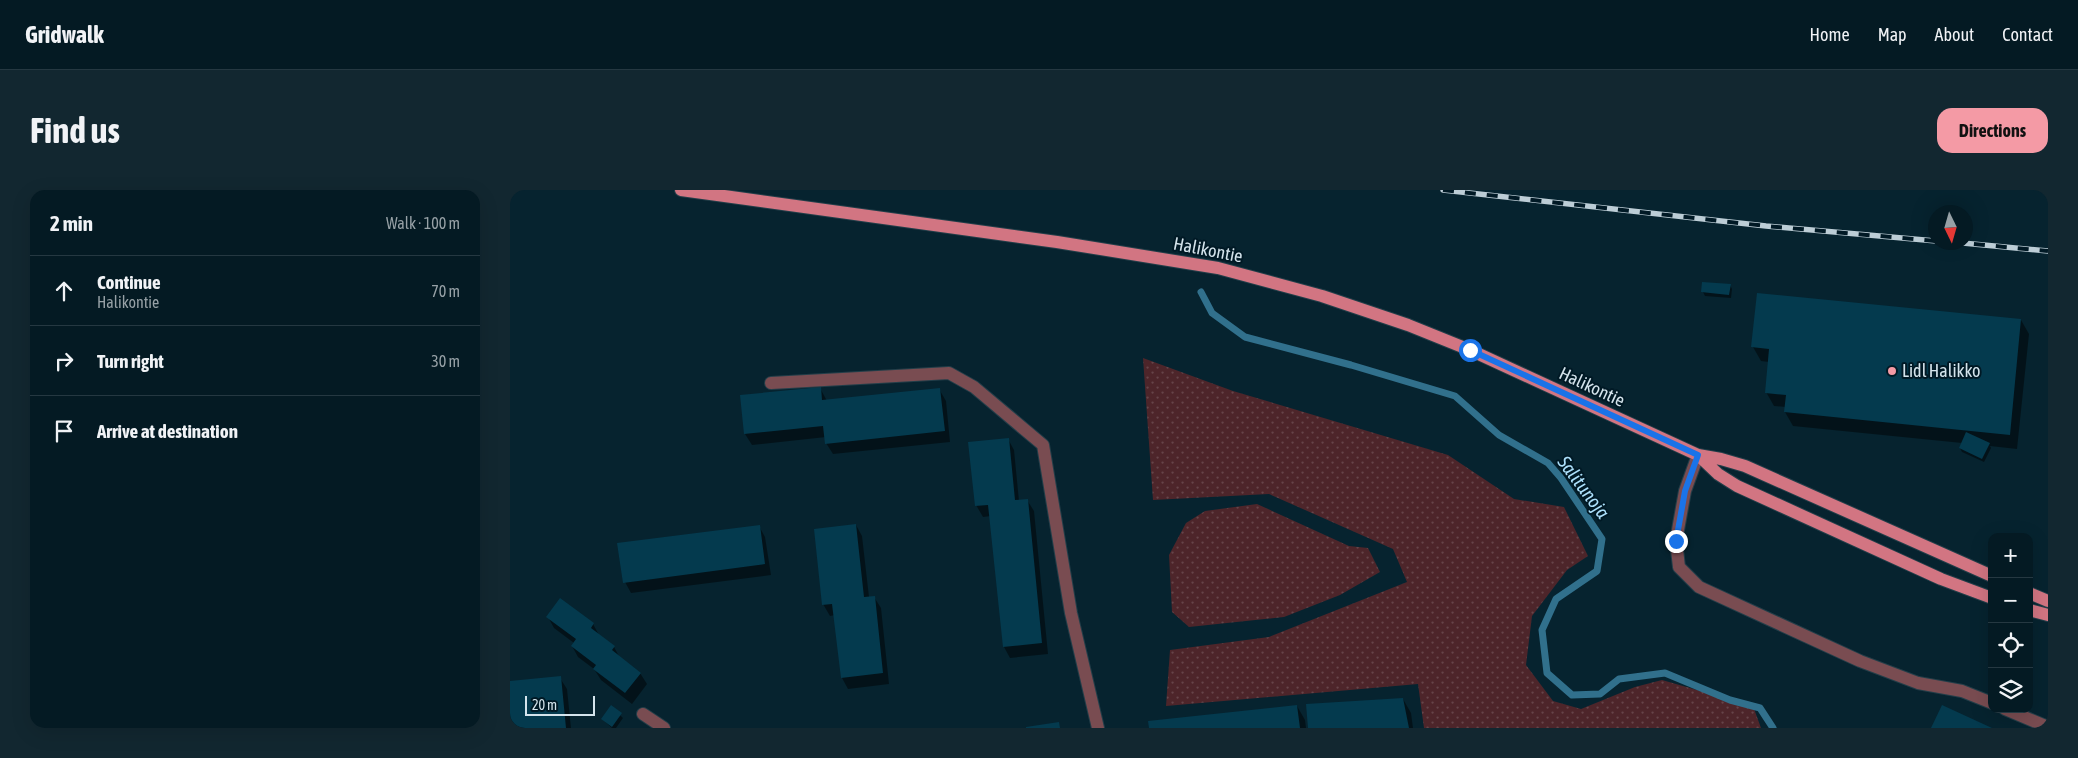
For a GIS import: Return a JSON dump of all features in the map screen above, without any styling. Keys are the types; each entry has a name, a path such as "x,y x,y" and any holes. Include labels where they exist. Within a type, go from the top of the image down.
{"main road":[{"name":"Halikontie","path":"681,190 1056,242 1218,268 1322,296 1408,325 1470,350 1698,455 1745,466 1988,574"},
{"name":"Halikontie","path":"1698,455 1718,474 1736,486 1941,580 1988,597"},
{"path":"2033,594 2048,601"},
{"path":"2033,611 2048,615"}],"street":[{"path":"771,383 949,373 974,387 1043,445 1071,613 1098,728"},
{"path":"1698,455 1685,491 1676,541 1679,567 1699,587 1860,660 1918,683 1962,691 1988,702"},
{"path":"2015,713 2048,727"},
{"path":"643,714 664,728"}],"shaded area":[{"path":"1143,358 1233,391 1448,455 1514,499 1564,507 1588,556 1567,570 1532,616 1526,665 1553,701 1581,709 1635,687 1662,680 1753,706 1761,728 1424,728 1418,684 1166,706 1170,650 1269,637 1407,582 1393,549 1269,494 1153,500"},
{"path":"1257,504 1349,546 1368,548 1380,572 1340,595 1284,617 1189,627 1172,612 1169,555 1186,523 1205,511"}],"building":[{"path":"1702,282 1731,284 1729,295 1701,292"},
{"name":"Lidl Halikko","path":"1757,293 2021,319 2010,435 1784,412 1786,395 1765,393 1769,349 1751,347"},
{"path":"821,387 822,400 940,388 945,431 825,444 823,426 744,434 740,395"},
{"path":"1966,432 1990,443 1982,459 1959,448"},
{"path":"1009,438 1015,500 1028,499 1042,643 1003,647 988,505 975,506 968,442"},
{"path":"856,524 864,597 875,596 883,673 841,678 832,604 822,605 814,529"},
{"path":"760,525 765,564 623,583 617,543"},
{"path":"560,598 594,623 591,628 615,646 612,650 641,673 625,693 593,669 596,665 571,646 576,639 546,617"},
{"path":"561,676 566,728 510,728 510,681"},
{"path":"1403,698 1409,728 1308,728 1306,704"},
{"path":"611,705 622,713 612,727 601,719"},
{"path":"1297,705 1300,728 1149,728 1148,721"},
{"path":"1942,705 1992,728 1931,728"},
{"path":"1059,722 1060,728 1026,728 1026,727"}],"waterway":[{"name":"Salitunoja","path":"1201,292 1212,313 1245,337 1351,365 1455,396 1499,435 1548,463 1561,478 1602,539 1597,571 1556,599 1542,630 1547,673 1572,695 1600,694 1619,679 1665,673 1730,700 1760,708 1773,728"}],"railway":[{"path":"1443,190 1766,226 1928,240"},
{"path":"1973,244 2048,251"}],"place":[{"name":"Lidl Halikko","path":"1892,371"}],"route":[{"path":"1470,350 1698,455 1685,491 1676,541"}]}
